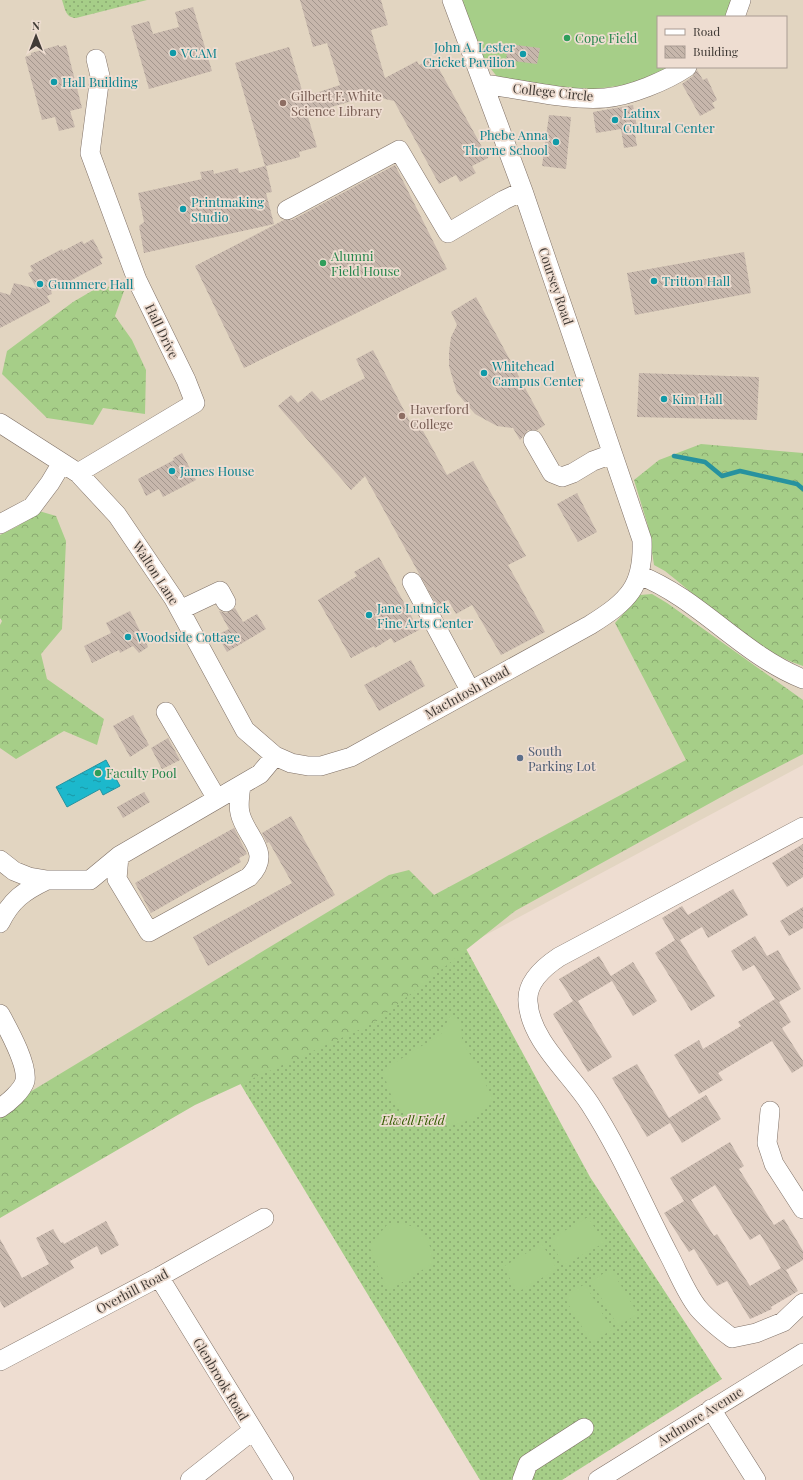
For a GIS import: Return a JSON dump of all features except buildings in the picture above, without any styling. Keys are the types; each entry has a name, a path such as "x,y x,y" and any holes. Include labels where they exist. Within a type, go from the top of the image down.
{"street":[{"name":"Coursey Road","path":"452,0 523,191 642,540 643,557 639,575"},
{"path":"735,16 741,0"},
{"name":"Hall Drive","path":"78,473 196,403 137,280 90,153 100,76 96,59"},
{"name":"College Circle","path":"484,84 584,98 605,98 623,94 666,79 685,68"},
{"path":"287,210 399,150 448,233 504,200 523,191"},
{"name":"Walton Lane","path":"0,423 78,473 118,515 180,610 245,730 275,756"},
{"path":"533,440 552,473 562,477 573,473 593,461 612,454"},
{"path":"0,524 32,507 50,483 62,463"},
{"path":"639,575 666,587 742,644 778,668 803,679"},
{"name":"MacIntosh Road","path":"275,756 291,763 308,766 321,766 335,763 377,743 606,614 629,595 639,575"},
{"path":"412,582 470,690"},
{"path":"180,610 220,591 226,602"},
{"path":"166,712 217,799"},
{"path":"0,860 14,871 47,880 90,880 119,856 260,774 275,756"},
{"path":"119,856 118,879 149,932 249,877 256,870 259,861 258,848 240,813 241,785"},
{"path":"803,827 553,961 534,979 527,1001 531,1020 538,1035 589,1102 602,1122 656,1230 698,1308 713,1324 732,1338 756,1333 783,1322 803,1303"},
{"path":"0,923 5,913 24,892 47,880"},
{"path":"0,1014 22,1060 25,1080 18,1092 0,1108"},
{"path":"770,1111 767,1143 774,1164 803,1209"},
{"name":"Overhill Road","path":"0,1361 159,1277 264,1218"},
{"name":"Glenbrook Road","path":"159,1277 252,1431 284,1480"},
{"name":"Ardmore Avenue","path":"598,1480 803,1353"},
{"path":"711,1410 756,1480"},
{"path":"522,1480 528,1464 584,1428"},
{"path":"190,1480 252,1431"}],"shaded area":[{"name":"Haverford College","path":"0,0 803,0 803,765 0,1195"}],"green space":[{"path":"62,0 147,0 73,18 68,15"},
{"name":"Cope Field","path":"462,0 733,0 727,16 657,16 657,68 669,68 663,72 625,85 588,90 499,79 483,59"},
{"path":"102,285 124,291 115,316 132,340 146,370 145,414 103,408 93,425 47,418 2,374 7,351 73,302"},
{"path":"701,444 803,453 803,666 784,659 748,637 713,611 665,571 654,565 648,526 634,480 659,460"},
{"path":"39,511 56,516 66,541 62,629 41,654 47,679 104,719 97,745 64,731 16,759 0,748 0,625 2,621 0,618 0,535 18,526"},
{"path":"652,594 667,603 803,700 803,754 732,791 515,911 374,1023 195,1105 0,1218 0,1108 30,1092 389,875 409,870 434,895 686,760 615,623 640,595"},
{"name":"Elwell Field","path":"464,945 590,1177 722,1379 562,1480 480,1480 232,1070"},
{"path":"450,1016 461,1020 462,1042 477,1065 493,1100 485,1110 475,1117 463,1122 437,1126 413,1119 399,1108 390,1092 383,1070 441,1034"},
{"path":"588,1217 604,1243 564,1265 549,1240"},
{"path":"397,1223 413,1227 424,1235 430,1247 432,1264 388,1291 369,1246 387,1225"},
{"path":"542,1244 557,1269 518,1292 503,1267"},
{"path":"611,1269 638,1314 618,1326 591,1281"},
{"path":"585,1284 612,1330 591,1342 564,1297"}],"water":[{"name":"Faculty Pool","path":"106,760 120,786 103,795 100,789 67,807 56,787"}],"waterway":[{"path":"674,456 705,462 722,476 740,471 797,484 803,489"}],"place":[{"name":"Cope Field","path":"567,38"},
{"name":"VCAM","path":"173,53"},
{"name":"John A. Lester Cricket Pavilion","path":"523,54"},
{"name":"Hall Building","path":"54,82"},
{"name":"Gilbert F. White Science Library","path":"283,103"},
{"name":"Latinx Cultural Center","path":"615,120"},
{"name":"Phebe Anna Thorne School","path":"556,142"},
{"name":"Printmaking Studio","path":"183,209"},
{"name":"Alumni Field House","path":"323,263"},
{"name":"Tritton Hall","path":"654,281"},
{"name":"Gummere Hall","path":"40,284"},
{"name":"Whitehead Campus Center","path":"484,373"},
{"name":"Kim Hall","path":"664,399"},
{"name":"Haverford College","path":"402,416"},
{"name":"James House","path":"172,471"},
{"name":"Jane Lutnick Fine Arts Center","path":"369,615"},
{"name":"Woodside Cottage","path":"128,637"},
{"name":"South Parking Lot","path":"520,758"},
{"name":"Faculty Pool","path":"98,773"}]}
